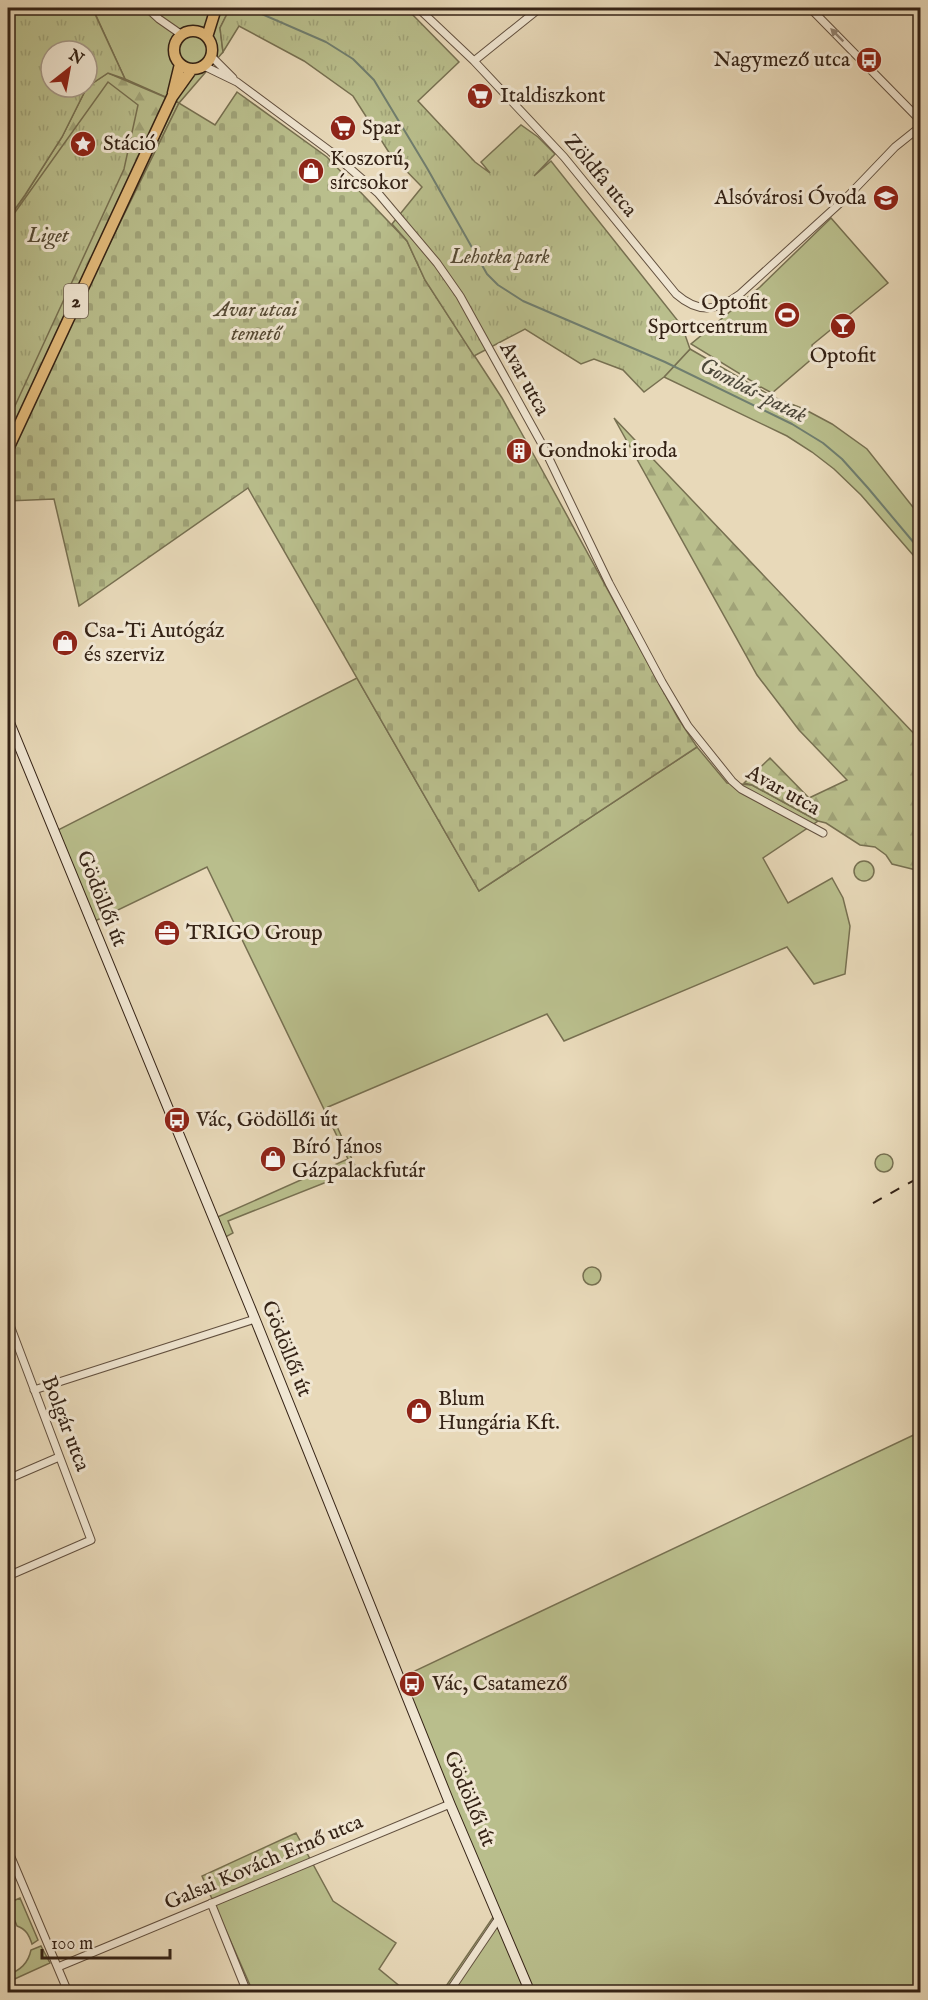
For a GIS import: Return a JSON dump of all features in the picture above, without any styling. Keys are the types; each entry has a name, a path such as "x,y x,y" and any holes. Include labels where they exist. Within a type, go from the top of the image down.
{"main road":[{"path":"182,35 194,31 215,9"},
{"path":"180,64 192,69 204,66 211,56 212,50 207,37 215,9"},
{"path":"194,31 207,37"},
{"name":"2","path":"172,98 180,64 176,59 175,46 182,35"},
{"name":"2","path":"8,449 172,98 192,69"},
{"name":"Gödöllői út","path":"8,719 255,1319 450,1804 530,1992"}],"street":[{"path":"147,8 182,35"},
{"name":"Zöldfa utca","path":"418,8 474,62 564,157 676,294 698,308 720,306 740,294 849,195 895,147 921,127"},
{"path":"474,62 540,8"},
{"path":"810,8 921,120"},
{"path":"211,56 237,82"},
{"name":"Avar utca","path":"204,66 237,82 268,103 355,172 391,208 437,263 460,296 543,446 609,583 688,726 741,789 823,833"},
{"path":"34,1390 255,1319"},
{"name":"Bolgár utca","path":"8,1320 91,1540 8,1576"},
{"path":"8,1479 59,1457"},
{"name":"Galsai Kovách Ernő utca","path":"58,1967 450,1804"},
{"path":"8,1850 68,1992"},
{"path":"211,1903 247,1992"},
{"path":"449,1992 499,1917"}],"green space":[{"path":"8,8 99,8 94,12 125,79 108,73 99,79 99,39 39,39 39,99 81,99 62,137 8,219"},
{"path":"99,8 230,8 220,28 223,52 179,103 125,79 94,11"},
{"name":"Lehotka park","path":"230,8 406,8 459,62 418,101 475,162 490,173 481,162 521,125 538,137 555,154 534,176 551,161 682,326 690,349 664,377 644,392 623,370 594,359 581,364 525,329 474,356 425,280 407,241 392,224 422,187 390,154 353,96 304,61 239,26 223,52 220,28"},
{"name":"Liget","path":"108,73 179,103 8,450 8,219 62,137 81,99 99,99 99,79"},
{"name":"Liget","path":"108,82 138,105 124,169 8,421 8,222 96,99 99,99 99,95"},
{"name":"Avar utcai temető","path":"237,92 327,157 407,241 425,280 502,398 678,718 697,747 479,891 248,488 79,606 54,499 8,501 8,450 179,103 215,125"},
{"name":"Optofit Sportcentrum","path":"831,218 888,283 812,345 814,357 772,393 759,388 755,383 691,344 760,287"},
{"path":"690,349 773,397 804,409 832,424 867,449 920,516 920,563 861,495 812,452 787,436 664,377"},
{"path":"614,418 920,740 920,868 916,870 892,864 886,855 875,847 860,845 826,823 744,783 770,758 809,798 847,780 799,730 757,675"},
{"path":"357,678 479,891 697,747 727,783 752,785 818,821 763,858 788,903 832,878 843,898 850,926 845,974 814,984 787,947 564,1041 547,1014 328,1107 357,1170 228,1221 233,1233 220,1240 211,1220 348,1159 207,867 91,923 56,831"},
{"path":"864,861 871,864 874,871 871,878 864,881 857,878 854,871 857,864"},
{"path":"880,1154 888,1154 893,1159 891,1170 880,1172 875,1167 875,1159"},
{"path":"588,1267 596,1267 601,1272 599,1283 588,1285 583,1280 583,1272"},
{"path":"920,1432 920,1992 442,1992 498,1910 402,1677"},
{"path":"296,1833 333,1901 396,1943 379,1969 402,1988 398,1992 253,1992 202,1876"},
{"path":"20,1898 38,1940 32,1944 27,1933 17,1926 15,1921 8,1925 8,1903"},
{"path":"41,1946 50,1963 8,1982 8,1975 23,1966 31,1950"}],"waterway":[{"name":"Gombás-patak","path":"248,8 326,42 353,59 374,80 487,274 498,285 523,301 665,362 792,424 823,443 842,459 920,550"}],"railway":[{"path":"873,1203 920,1177"}],"place":[{"name":"Nagymező utca","path":"869,60"},
{"name":"Italdiszkont","path":"480,96"},
{"name":"Spar","path":"343,128"},
{"name":"Stáció","path":"83,144"},
{"name":"Koszorú, sírcsokor","path":"311,171"},
{"name":"Alsóvárosi Óvoda","path":"886,198"},
{"name":"Optofit Sportcentrum","path":"787,315"},
{"name":"Optofit","path":"843,326"},
{"name":"Gondnoki iroda","path":"519,451"},
{"name":"Csa-Ti Autógáz és szerviz","path":"65,643"},
{"name":"TRIGO Group","path":"167,933"},
{"name":"Vác, Gödöllői út","path":"177,1120"},
{"name":"Bíró János Gázpalackfutár","path":"273,1159"},
{"name":"Blum Hungária Kft.","path":"419,1411"},
{"name":"Vác, Csatamező","path":"412,1684"}]}
